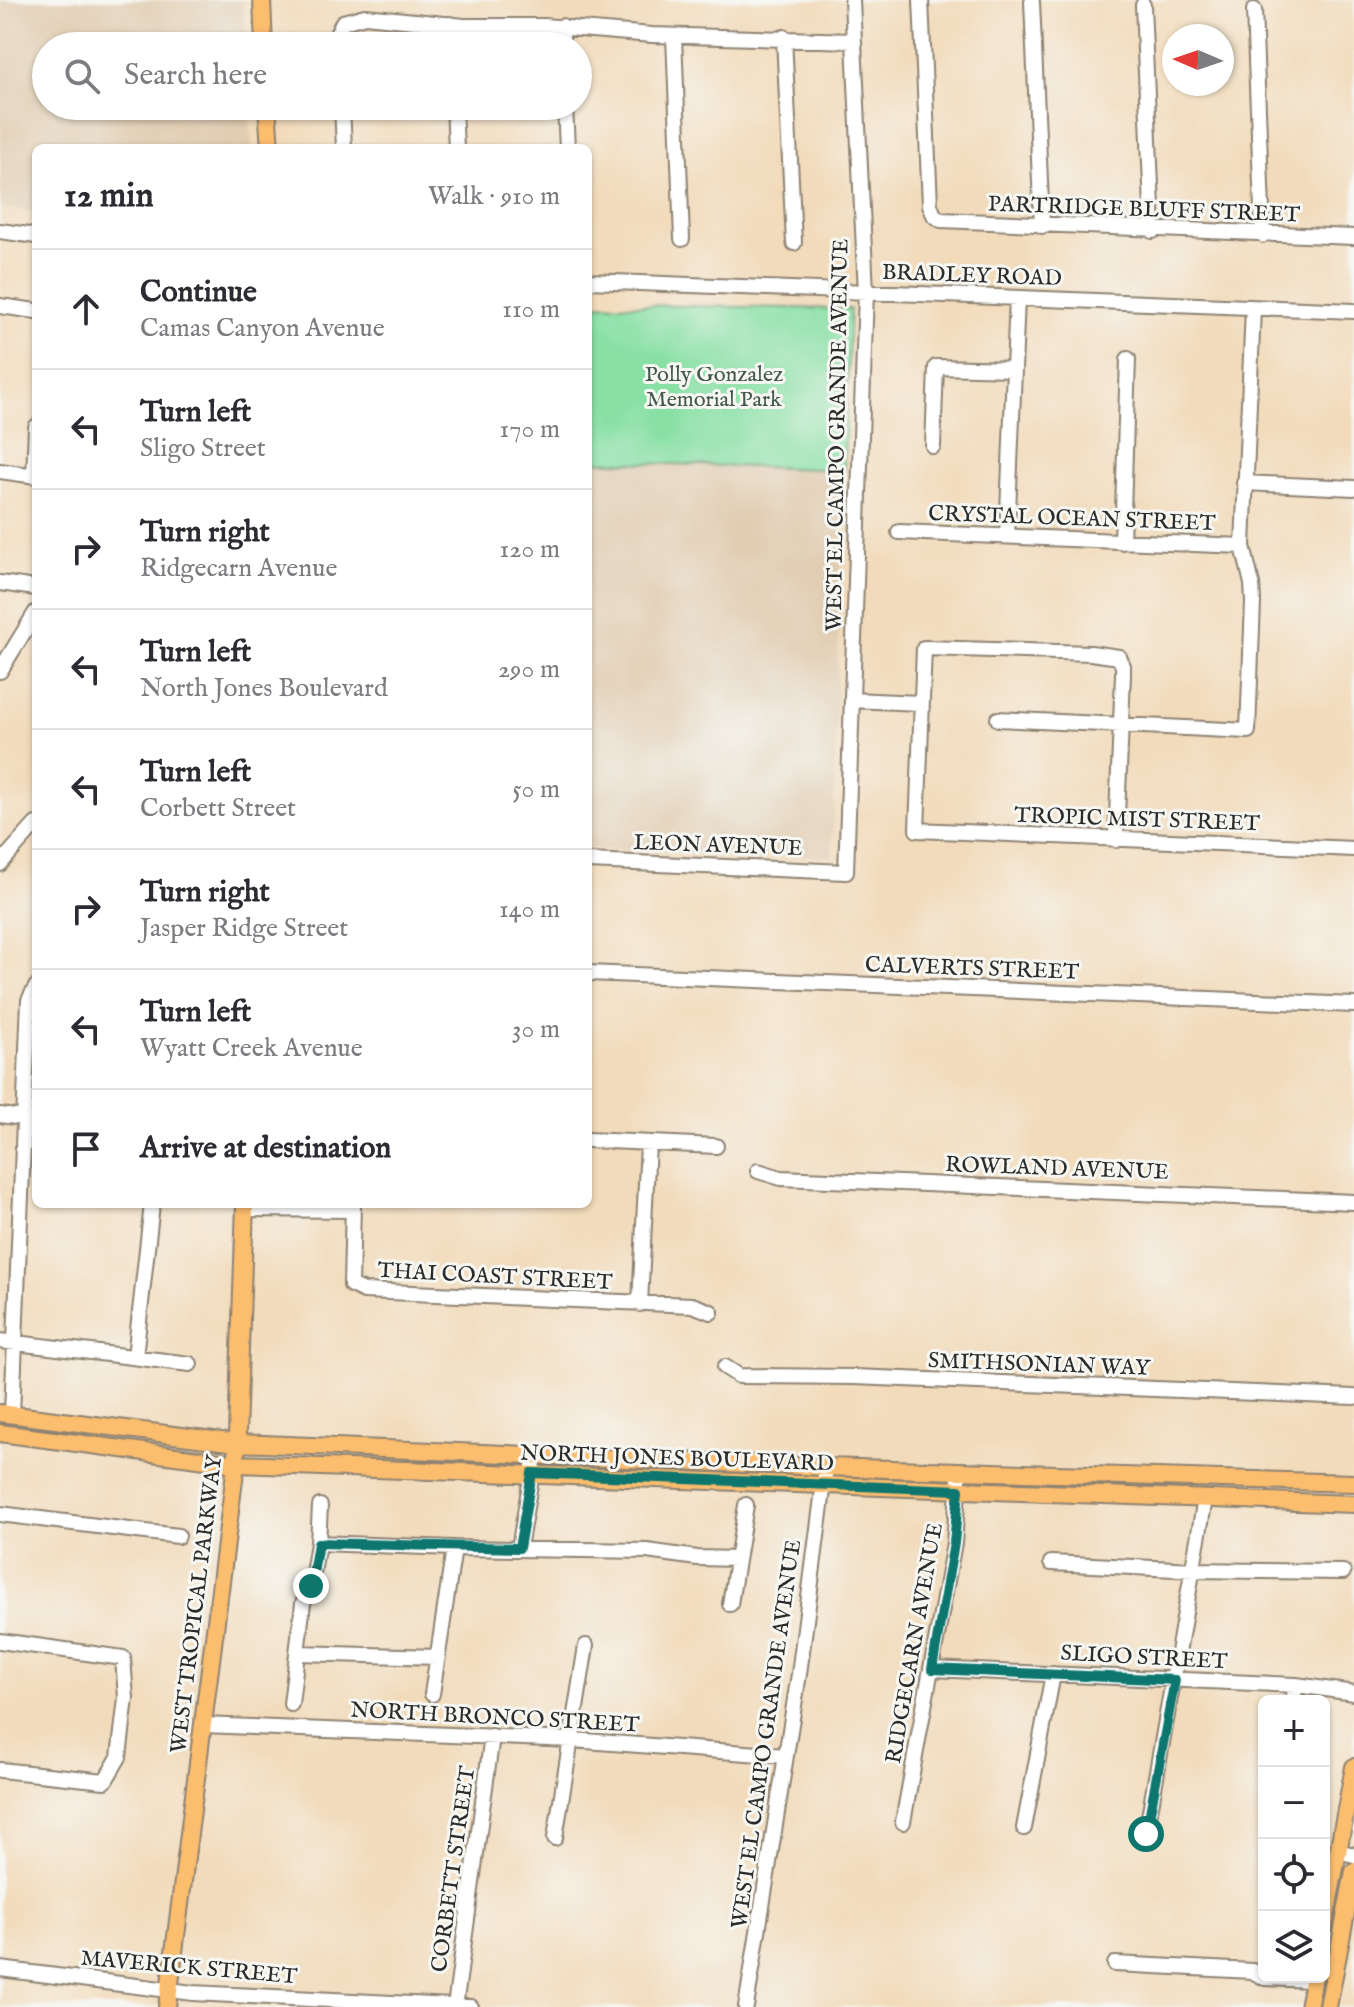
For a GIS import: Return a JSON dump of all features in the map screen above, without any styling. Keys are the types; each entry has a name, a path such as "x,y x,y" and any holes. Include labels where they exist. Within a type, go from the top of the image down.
{"main road":[{"path":"262,0 263,32"},
{"path":"268,120 270,144"},
{"name":"WEST TROPICAL PARKWAY","path":"168,1999 236,1464 245,1208"},
{"name":"NORTH JONES BOULEVARD","path":"6,1414 237,1443 825,1467 1354,1483"},
{"name":"NORTH JONES BOULEVARD","path":"0,1433 236,1464 1354,1504"},
{"path":"1329,1911 1346,1853 1354,1767"},
{"path":"1328,2007 1354,1871"},
{"path":"1308,2007 1313,1983"}],"street":[{"name":"WEST EL CAMPO GRANDE AVENUE","path":"846,872 866,292 852,0"},
{"name":"PARTRIDGE BLUFF STREET","path":"921,0 930,205 934,215 950,222 1354,237"},
{"path":"1032,2 1042,226"},
{"path":"1143,5 1153,231"},
{"path":"1254,10 1263,235"},
{"path":"338,32 343,22 365,16 450,24 562,26 674,36 854,41"},
{"path":"450,24 450,32"},
{"path":"562,26 562,32"},
{"path":"674,36 682,239"},
{"path":"784,37 794,243"},
{"path":"343,120 344,144"},
{"path":"455,120 456,144"},
{"path":"566,120 567,144"},
{"path":"0,231 32,235"},
{"name":"BRADLEY ROAD","path":"592,281 1354,311"},
{"path":"1007,536 1017,298"},
{"path":"0,306 32,310"},
{"path":"998,719 1248,731 1253,602 1243,546 1253,308"},
{"path":"1122,542 1128,359"},
{"path":"933,446 936,367 1013,369"},
{"path":"0,471 32,476"},
{"path":"1244,483 1354,488"},
{"name":"CRYSTAL OCEAN STREET","path":"899,532 1243,546"},
{"path":"0,583 32,587"},
{"path":"0,671 32,619"},
{"path":"852,700 920,703 924,648 1091,653 1119,657 1123,666 1116,840"},
{"name":"TROPIC MIST STREET","path":"920,703 917,830 1354,849"},
{"path":"0,864 32,828"},
{"name":"LEON AVENUE","path":"592,861 846,872"},
{"name":"CALVERTS STREET","path":"592,973 1354,1005"},
{"path":"6,1414 16,1343 24,1118 31,1054 29,1000 32,994"},
{"path":"0,1115 24,1118"},
{"path":"592,1140 716,1146"},
{"path":"640,1304 648,1144"},
{"name":"ROWLAND AVENUE","path":"758,1171 781,1178 1354,1202"},
{"path":"135,1357 152,1208"},
{"name":"THAI COAST STREET","path":"353,1208 351,1285 364,1291 692,1305 711,1312"},
{"path":"0,1341 190,1364"},
{"name":"SMITHSONIAN WAY","path":"725,1367 739,1376 854,1377 1354,1397"},
{"path":"519,1548 535,1455"},
{"name":"WEST EL CAMPO GRANDE AVENUE","path":"746,2007 799,1674 825,1467"},
{"name":"RIDGECARN AVENUE","path":"903,1822 954,1543 959,1471"},
{"path":"1146,1834 1195,1570 1205,1499"},
{"path":"730,1604 746,1505"},
{"path":"291,1704 303,1603 311,1586 318,1543 320,1506"},
{"path":"0,1514 178,1536"},
{"path":"318,1543 647,1551 697,1558 737,1559"},
{"path":"432,1694 454,1548"},
{"path":"1051,1563 1195,1570 1343,1572"},
{"path":"0,1641 123,1658 126,1698 119,1757 105,1781 0,1770"},
{"path":"555,1838 586,1646"},
{"path":"298,1653 438,1657"},
{"name":"SLIGO STREET","path":"932,1669 1296,1685 1354,1693"},
{"path":"1024,1828 1053,1674"},
{"path":"1294,1695 1296,1685"},
{"name":"NORTH BRONCO STREET","path":"203,1725 572,1740 786,1756"},
{"name":"CORBETT STREET","path":"455,2007 492,1736"},
{"path":"1115,1964 1258,1968"},
{"name":"MAVERICK STREET","path":"0,1969 168,1999 471,2007"}],"shaded area":[{"path":"0,0 243,0 245,32 32,32 32,120 250,120 252,144 32,144 32,211 0,207"},
{"path":"592,461 844,470 832,857 592,849"}],"green space":[{"name":"Polly Gonzalez Memorial Park","path":"592,304 850,309 844,470 592,461"}],"route":[{"path":"311,1586 318,1543 519,1548 532,1473 959,1490 954,1543 932,1669 1175,1680 1146,1834"}]}
